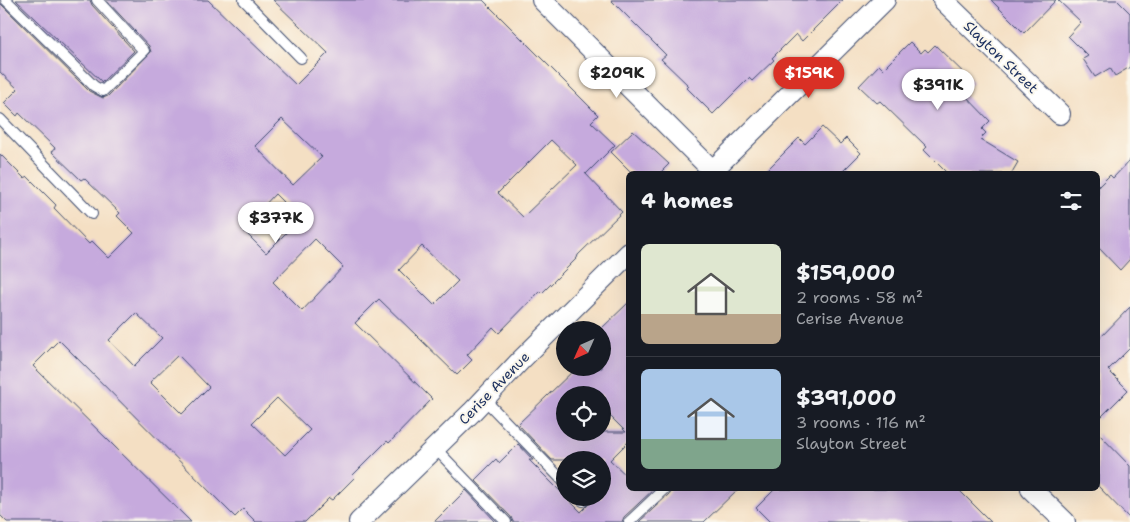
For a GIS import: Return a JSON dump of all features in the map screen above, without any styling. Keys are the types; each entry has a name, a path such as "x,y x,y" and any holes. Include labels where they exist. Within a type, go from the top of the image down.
{"street":[{"path":"542,0 710,171"},
{"path":"714,171 885,0"},
{"name":"Slayton Street","path":"943,0 1060,114"},
{"name":"Cerise Avenue","path":"359,522 484,400 521,360 626,256"},
{"path":"1033,491 1065,522"}],"lane":[{"path":"6,0 94,86 103,92 144,51 98,0"},
{"path":"244,0 301,58"},
{"path":"0,119 92,214"},
{"path":"484,400 556,473"},
{"path":"435,448 506,522"},
{"path":"629,522 662,491"}],"building":[{"path":"16,0 90,0 92,5 134,51 102,82"},
{"path":"106,0 208,0 296,85 328,53 273,0 483,0 598,115 591,122 615,145 585,173 622,212 542,293 540,291 499,333 493,327 467,355 472,360 457,375 379,299 355,323 432,399 389,443 387,441 353,475 355,477 332,500 329,498 305,522 256,522 243,509 235,517 59,340 33,366 191,522 7,522 0,515 0,154 25,179 27,176 56,205 54,208 89,244 92,241 109,258 134,233 117,216 120,213 84,178 81,180 52,152 55,148 19,113 17,116 4,103 18,89 0,72 0,3 89,91 103,98 108,96 151,52 149,46","holes":["282,119 322,157 293,185 255,146","551,140 577,165 523,217 498,193","275,194 300,219 266,253 242,229","315,239 343,267 302,311 273,282","422,246 458,281 434,305 399,270","136,313 162,338 134,366 109,340","178,355 209,387 182,414 150,382","277,398 310,430 285,455 252,423"]},
{"path":"611,0 843,0 802,41 796,34 772,58 774,60 752,81 749,78 713,114 687,88 689,86 661,59 666,55"},
{"path":"991,0 1056,0 1024,33"},
{"path":"1058,0 1117,0 1130,13 1130,67 1115,76 1110,68 1095,77 1083,59 1088,56 1068,36 1081,22"},
{"path":"910,42 921,53 925,49 928,52 935,45 973,82 962,92 990,121 982,129 986,133 980,139 1018,162 1013,171 945,171 924,150 927,147 880,101 877,103 859,86 879,65 883,69"},
{"path":"822,127 840,144 846,138 861,153 843,171 766,171 799,138 805,144"},
{"path":"633,131 669,164 662,171 630,171 611,152"},
{"path":"1130,160 1130,259 1120,270 1100,249 1100,185 1110,175 1113,178"},
{"path":"626,305 626,432 611,417 611,386 557,386 568,376 611,376 611,321 609,321"},
{"path":"1130,307 1130,348 1108,370 1128,390 1100,418 1100,338"},
{"path":"556,387 556,441 611,441 611,432 626,432 626,444 611,459 611,451 556,451 556,460 552,460 518,424"},
{"path":"1100,435 1130,466 1130,519 1100,488"},
{"path":"518,444 533,460 529,460 556,487 556,506 575,506 581,512 587,506 611,506 611,461 626,475 626,491 652,491 624,517 622,522 513,522 511,517 475,480 496,459 499,463"},
{"path":"466,490 496,522 434,522"},
{"path":"670,491 736,491 704,522 639,522"},
{"path":"773,491 960,491 991,522 770,522 756,508"}]}
